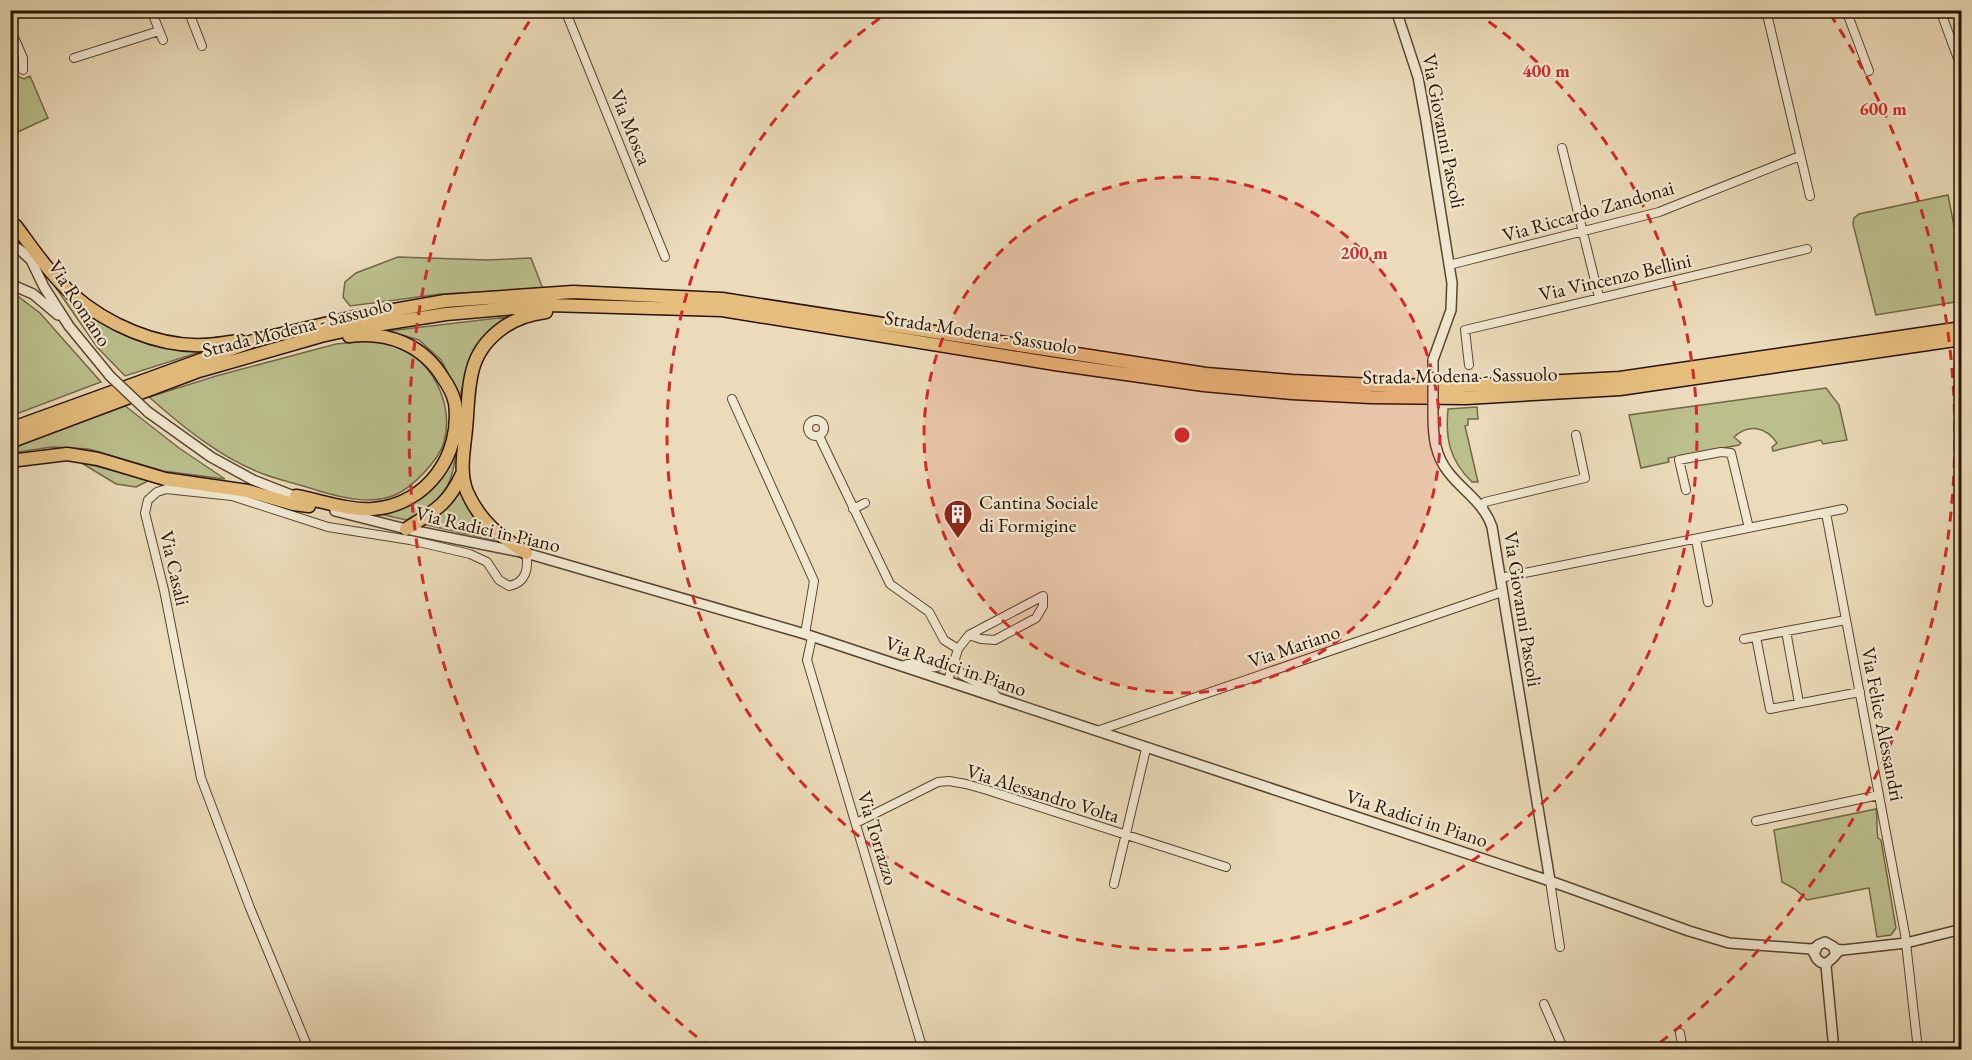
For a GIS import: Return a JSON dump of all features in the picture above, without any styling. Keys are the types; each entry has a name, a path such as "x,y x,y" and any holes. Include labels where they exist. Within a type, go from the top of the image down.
{"highway":[{"path":"13,220 55,277 72,294 120,326 148,337 175,343 202,345 256,340"},
{"name":"Strada Modena - Sassuolo","path":"10,427 256,340 354,317 445,301 573,292 722,299 1206,374 1373,385 1463,386 1620,378 1962,328"},
{"name":"Strada Modena - Sassuolo","path":"10,442 199,371 321,336 446,314 548,305 722,310 1055,364 1204,385 1371,397 1466,398 1620,389 1962,339"},
{"path":"406,529 440,507 455,489 462,474 471,372 478,352 493,335 517,319 561,311 579,305"},
{"path":"296,496 371,509 394,506 421,492 440,472 451,450 455,433 454,401 435,365 419,350 396,339 375,335 321,336"},
{"path":"10,461 67,454 98,459 165,479 248,490 293,504 330,509"},
{"path":"462,474 467,491 479,515 496,534 526,553"}],"street":[{"path":"151,10 163,40"},
{"path":"188,10 202,45"},
{"name":"Via Mosca","path":"565,10 665,257"},
{"name":"Via Giovanni Pascoli","path":"1396,10 1418,77 1453,296 1451,310 1433,360 1435,442 1444,466 1482,508 1492,527 1550,881"},
{"path":"1766,10 1810,196"},
{"path":"1846,10 1869,71"},
{"path":"1940,10 1960,64"},
{"path":"10,28 23,58 23,70"},
{"path":"74,58 159,31"},
{"path":"1562,148 1599,297"},
{"name":"Via Riccardo Zandonai","path":"1449,265 1659,212 1800,156"},
{"name":"Via Romano","path":"13,220 44,287 69,326 110,376"},
{"path":"10,247 19,249 31,260"},
{"name":"Via Vincenzo Bellini","path":"1469,365 1465,330 1807,249"},
{"path":"10,284 33,294 69,326"},
{"name":"Via Radici in Piano","path":"110,376 148,412 219,461 253,480 330,509 406,529 526,553 808,635 948,680 1146,749 1550,881 1729,943 1814,950 1825,942 1832,945 1836,951 1906,943 1962,929"},
{"path":"732,399 814,581 808,635"},
{"path":"819,435 890,584 929,612 944,640 958,649"},
{"path":"1482,508 1485,502 1585,478 1575,435"},
{"path":"1686,490 1679,460 1721,452 1731,453 1749,528"},
{"name":"Via Casali","path":"309,1050 250,908 201,778 164,590 145,513 146,504 152,496 166,489 232,496 328,527 410,540 470,554 487,562 499,580 509,586 519,583 525,575 528,566 526,553"},
{"path":"853,509 865,503"},
{"path":"1500,579 1843,509"},
{"name":"Via Felice Alessandri","path":"1826,513 1906,943 1918,1050"},
{"path":"1696,540 1708,603"},
{"name":"Via Mariano","path":"1095,732 1502,592"},
{"path":"948,680 958,649 969,635 1043,596 1043,606 1036,618 1026,624 994,640 969,635"},
{"path":"1744,639 1846,620"},
{"path":"1786,631 1799,704"},
{"name":"Via Torrazzo","path":"808,635 807,660 923,1050"},
{"path":"1756,637 1770,709 1860,692"},
{"path":"903,666 915,663 937,667 955,659"},
{"path":"955,659 956,666 962,675 991,690 1000,700"},
{"path":"1114,884 1146,749"},
{"name":"Via Alessandro Volta","path":"856,823 930,785 949,781 987,790 1226,867"},
{"path":"1756,821 1879,795"},
{"path":"1550,881 1560,947"},
{"path":"1814,950 1817,959 1826,964"},
{"path":"1826,964 1833,959 1836,951"},
{"path":"1826,964 1834,1050"},
{"path":"1544,1004 1564,1050"},
{"path":"1680,1034 1683,1050"}],"green space":[{"path":"10,60 17,76 24,79 30,76 48,118 11,135"},
{"path":"1948,195 1961,262 1961,301 1876,315 1853,224 1854,218 1859,214"},
{"path":"398,257 487,260 531,258 543,289 441,294 350,306 343,297 345,282 356,273"},
{"path":"54,285 87,312 122,334 154,346 200,352 125,376 97,347"},
{"path":"11,291 40,313 101,382 11,416"},
{"path":"507,317 479,343 474,351 460,397 441,360 419,340 388,331"},
{"path":"368,341 390,343 417,358 436,382 446,412 444,442 437,457 409,486 386,498 367,500 338,496 272,477 250,468 204,442 149,397 216,376 336,344"},
{"path":"1826,388 1839,405 1847,440 1823,444 1821,440 1773,451 1772,447 1777,443 1768,433 1751,429 1734,437 1741,443 1739,445 1668,458 1669,462 1641,468 1629,415"},
{"path":"124,405 179,448 225,479 163,471 89,449 52,447 11,453 11,448"},
{"path":"1477,407 1478,419 1468,419 1468,425 1465,426 1478,482 1472,482 1454,458 1448,440 1447,420 1448,409"},
{"path":"457,437 451,478 440,497 420,513 406,520 376,513 417,498"},
{"path":"80,462 150,480 136,487 116,484"},
{"path":"459,489 473,516 493,540 423,524"},
{"path":"1876,809 1878,838 1881,840 1896,928 1891,935 1877,937 1869,888 1807,900 1795,889 1782,882 1774,830"}],"place":[{"name":"Cantina Sociale di Formigine","path":"958,540"}]}
